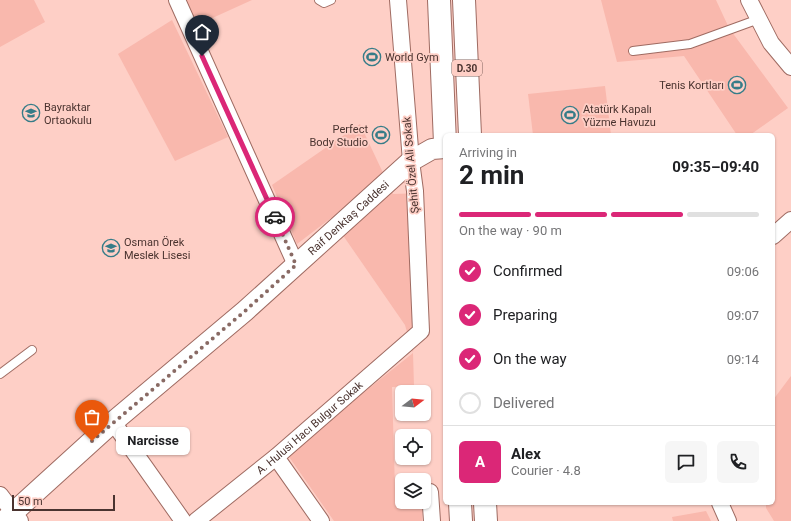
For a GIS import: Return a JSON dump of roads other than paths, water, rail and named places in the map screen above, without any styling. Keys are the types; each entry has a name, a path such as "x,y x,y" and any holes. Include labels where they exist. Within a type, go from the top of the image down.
{"highway":[{"name":"D.30","path":"439,0 445,133"},
{"name":"D.30","path":"464,0 470,133"},
{"path":"460,505 461,521"},
{"path":"485,505 486,521"}],"street":[{"path":"177,0 296,265"},
{"name":"Şehit Özel Ali Sokak","path":"398,0 411,161 415,191 421,331"},
{"path":"749,0 771,43 791,67"},
{"name":"Raif Denktaş Caddesi","path":"13,518 113,422 245,311 411,161 432,149 443,148"},
{"path":"775,234 791,220"},
{"name":"A. Hulusi Hacı Bulgur Sokak","path":"196,521 276,457 421,331"},
{"path":"113,422 184,521"},
{"path":"276,457 321,521"},
{"path":"0,495 13,518"},
{"path":"721,505 728,521"},
{"path":"431,506 432,521"}],"lane":[{"path":"319,0 324,3 331,0"},
{"path":"634,51 690,44 759,19"},
{"path":"0,374 32,350"}],"place":[{"name":"World Gym","path":"372,57"},
{"name":"Tenis Kortları","path":"737,85"},
{"name":"Bayraktar Ortaokulu","path":"31,113"},
{"name":"Atatürk Kapalı Yüzme Havuzu","path":"570,115"},
{"name":"Perfect Body Studio","path":"381,135"},
{"name":"Osman Örek Meslek Lisesi","path":"111,248"},
{"name":"Narcisse","path":"92,441"}]}
